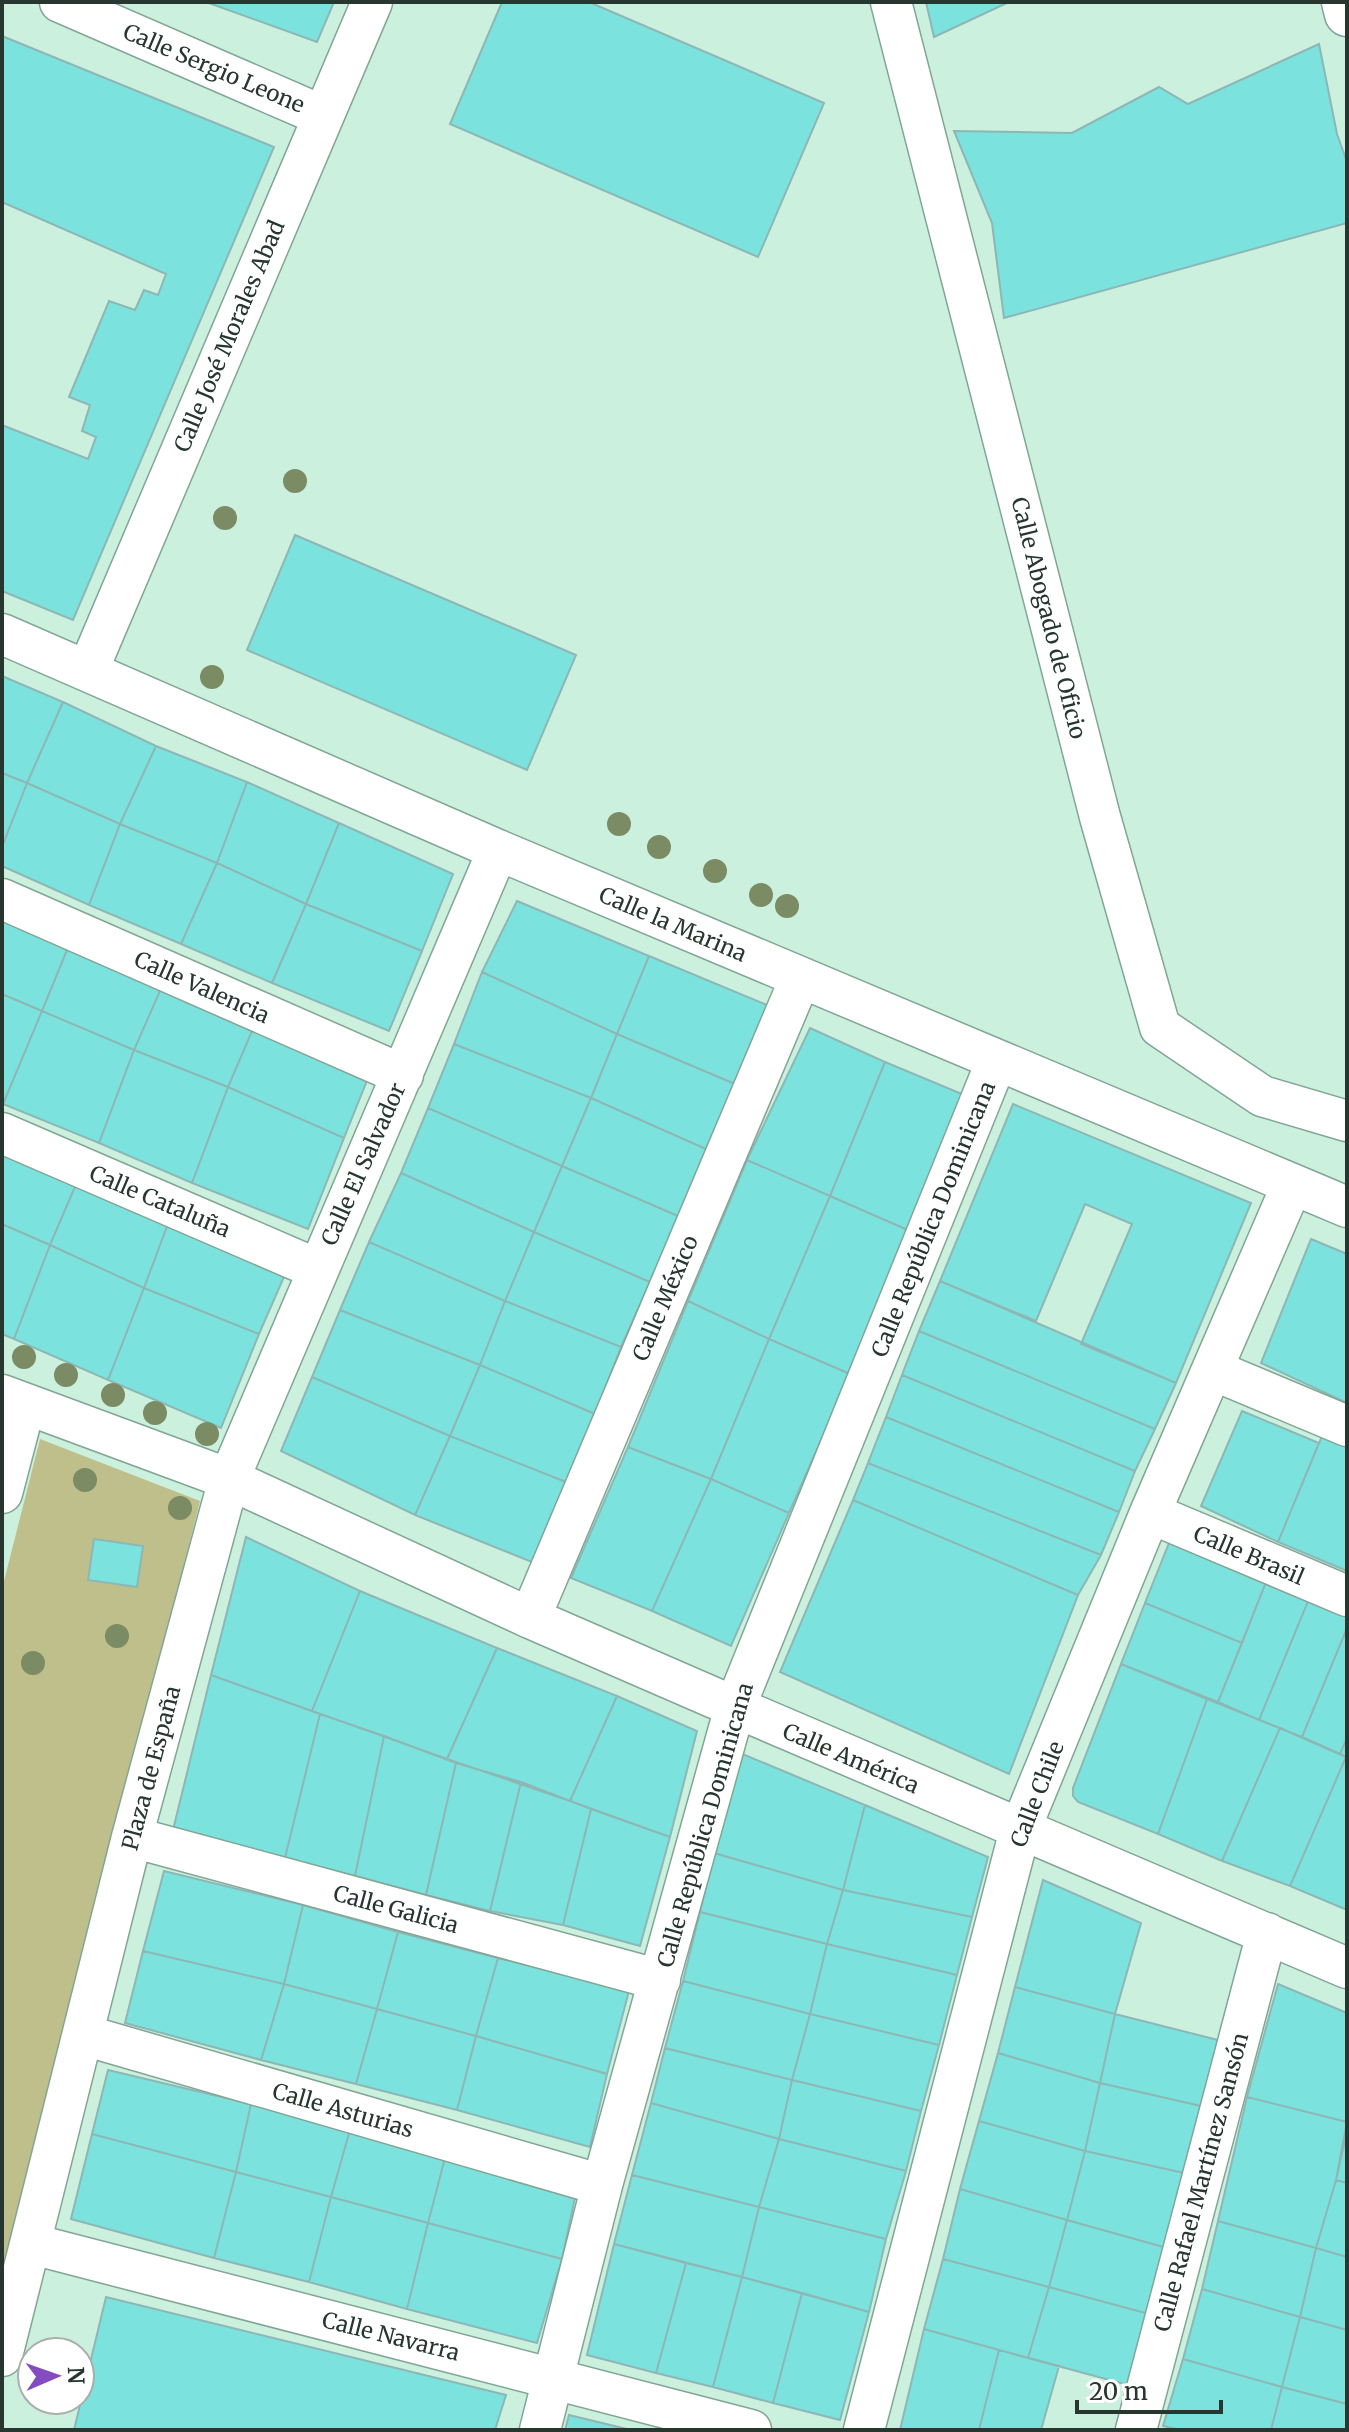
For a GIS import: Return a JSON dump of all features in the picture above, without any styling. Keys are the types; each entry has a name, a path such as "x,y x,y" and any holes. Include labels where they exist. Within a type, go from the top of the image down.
{"main road":[{"path":"1344,2 1347,14"}],"street":[{"name":"Calle Sergio Leone","path":"60,2 323,116"},
{"name":"Calle José Morales Abad","path":"88,670 372,2"},
{"name":"Calle Abogado de Oficio","path":"891,2 1100,817 1160,1027 1262,1096 1347,1121"},
{"name":"Calle la Marina","path":"2,634 800,979 1347,1207"},
{"name":"Calle El Salvador","path":"229,1479 498,850"},
{"name":"Calle Valencia","path":"2,899 403,1075"},
{"name":"Calle México","path":"530,1618 800,979"},
{"name":"Calle República Dominicana","path":"540,2430 602,2185 735,1707 997,1060"},
{"name":"Calle Cataluña","path":"2,1133 317,1269"},
{"name":"Calle Chile","path":"864,2430 1020,1830 1150,1513 1292,1185"},
{"path":"1213,1370 1347,1426"},
{"path":"2,1493 14,1400 229,1479"},
{"name":"Calle América","path":"229,1479 530,1618 1347,1968"},
{"name":"Plaza de España","path":"2,2356 132,1837 229,1479"},
{"name":"Calle Brasil","path":"1150,1513 1347,1596"},
{"name":"Calle Galicia","path":"132,1837 660,1980"},
{"name":"Calle Rafael Martínez Sansón","path":"1136,2430 1267,1933"},
{"name":"Calle Asturias","path":"84,2035 602,2185"},
{"name":"Calle Navarra","path":"32,2244 751,2430"}],"green space":[{"path":"40,1439 200,1501 2,2297 2,1589"}],"building":[{"path":"206,2 334,2 317,42"},
{"path":"502,2 589,2 824,103 758,257 450,124"},
{"path":"926,2 1009,2 934,37"},
{"path":"2,36 274,147 73,620 2,591 2,425 88,459 96,437 82,431 90,405 69,397 109,301 135,310 144,290 158,295 166,274 2,202"},
{"path":"1319,44 1337,134 1347,162 1347,223 1004,318 992,223 954,131 1072,133 1159,87 1188,104"},
{"path":"295,535 576,655 527,770 247,650"},
{"path":"2,676 63,702 27,783 2,773"},
{"path":"63,702 156,746 120,824 27,783"},
{"path":"156,746 247,782 217,863 120,824"},
{"path":"2,773 27,783 2,847"},
{"path":"247,782 339,823 306,904 217,863"},
{"path":"27,783 120,824 89,905 2,866 2,847"},
{"path":"339,823 453,874 422,951 306,904"},
{"path":"120,824 217,863 181,944 89,905"},
{"path":"217,863 306,904 272,983 181,944"},
{"path":"517,901 649,956 617,1034 482,972"},
{"path":"306,904 422,951 389,1031 272,983"},
{"path":"2,915 69,945 42,1011 2,994"},
{"path":"69,945 163,984 134,1050 42,1011"},
{"path":"649,956 767,1005 735,1084 617,1034"},
{"path":"482,972 617,1034 591,1098 454,1044"},
{"path":"163,984 255,1024 228,1087 134,1050"},
{"path":"2,994 42,1011 3,1104 2,1104"},
{"path":"42,1011 134,1050 99,1143 3,1104"},
{"path":"255,1024 370,1073 344,1138 228,1087"},
{"path":"810,1028 885,1062 830,1196 747,1160"},
{"path":"617,1034 735,1084 706,1149 591,1098"},
{"path":"454,1044 591,1098 562,1166 428,1108"},
{"path":"134,1050 228,1087 192,1183 99,1143"},
{"path":"885,1062 962,1094 910,1231 830,1196"},
{"path":"228,1087 344,1138 308,1229 192,1183"},
{"path":"591,1098 706,1149 678,1216 562,1166"},
{"path":"1013,1104 1251,1203 1176,1383 1081,1344 1132,1224 1085,1204 1036,1321 940,1281"},
{"path":"428,1108 562,1166 534,1232 401,1173"},
{"path":"2,1149 77,1182 50,1245 2,1224"},
{"path":"747,1160 830,1196 769,1339 688,1301"},
{"path":"562,1166 678,1216 650,1282 534,1232"},
{"path":"401,1173 534,1232 505,1301 369,1242"},
{"path":"77,1182 169,1221 144,1288 50,1245"},
{"path":"830,1196 910,1231 850,1374 769,1339"},
{"path":"169,1221 287,1270 259,1334 144,1288"},
{"path":"2,1224 50,1245 14,1339 2,1334"},
{"path":"534,1232 650,1282 621,1347 505,1301"},
{"path":"1311,1239 1347,1254 1347,1403 1261,1363"},
{"path":"369,1242 505,1301 480,1365 340,1310"},
{"path":"50,1245 144,1288 108,1380 14,1339"},
{"path":"940,1281 1176,1383 1155,1429 919,1331"},
{"path":"144,1288 259,1334 221,1428 108,1380"},
{"path":"505,1301 621,1347 595,1414 480,1365"},
{"path":"688,1301 769,1339 711,1479 628,1447"},
{"path":"340,1310 480,1365 450,1436 312,1377"},
{"path":"919,1331 1155,1429 1135,1471 902,1375"},
{"path":"769,1339 850,1374 789,1513 711,1479"},
{"path":"480,1365 595,1414 566,1482 450,1436"},
{"path":"902,1375 1135,1471 1119,1512 886,1417"},
{"path":"312,1377 450,1436 415,1515 281,1451"},
{"path":"1242,1411 1319,1443 1278,1542 1201,1506"},
{"path":"886,1417 1119,1512 1101,1555 868,1463"},
{"path":"1327,1424 1347,1432 1347,1571 1278,1542"},
{"path":"450,1436 566,1482 532,1562 415,1515"},
{"path":"628,1447 711,1479 652,1611 571,1578"},
{"path":"868,1463 1101,1555 1078,1595 853,1500"},
{"path":"711,1479 789,1513 731,1646 652,1611"},
{"path":"853,1500 1078,1595 1009,1774 780,1672"},
{"path":"246,1537 360,1591 312,1711 211,1675"},
{"path":"1171,1538 1268,1577 1242,1643 1145,1603"},
{"path":"94,1539 143,1546 137,1587 88,1580"},
{"path":"1268,1577 1311,1594 1259,1720 1218,1702"},
{"path":"360,1591 497,1648 447,1759 312,1711"},
{"path":"1311,1594 1347,1609 1347,1628 1302,1737 1259,1720"},
{"path":"1145,1603 1242,1643 1218,1702 1121,1664"},
{"path":"1347,1628 1347,1738 1340,1754 1302,1737"},
{"path":"497,1648 617,1696 570,1801 447,1759"},
{"path":"1121,1664 1207,1699 1158,1834 1078,1802 1073,1796 1073,1788"},
{"path":"211,1675 320,1714 285,1858 173,1830"},
{"path":"617,1696 697,1731 670,1837 570,1801"},
{"path":"1207,1699 1280,1728 1222,1861 1158,1834"},
{"path":"320,1714 384,1736 355,1876 285,1858"},
{"path":"1280,1728 1346,1757 1290,1886 1222,1861"},
{"path":"384,1736 456,1763 426,1895 355,1876"},
{"path":"1347,1738 1347,1757 1340,1754"},
{"path":"740,1753 865,1805 843,1890 714,1853"},
{"path":"1347,1757 1347,1910 1290,1886"},
{"path":"456,1763 521,1782 490,1911 426,1895"},
{"path":"521,1782 591,1809 563,1925 490,1911"},
{"path":"865,1805 988,1857 972,1917 843,1890"},
{"path":"591,1809 670,1837 640,1946 563,1925"},
{"path":"714,1853 843,1890 827,1944 700,1912"},
{"path":"164,1871 303,1905 284,1984 143,1951"},
{"path":"1043,1880 1141,1923 1115,2014 1015,1987"},
{"path":"843,1890 972,1917 957,1975 827,1944"},
{"path":"303,1905 398,1932 377,2009 284,1984"},
{"path":"700,1912 827,1944 810,2014 683,1981"},
{"path":"398,1932 498,1958 476,2036 377,2009"},
{"path":"827,1944 957,1975 939,2045 810,2014"},
{"path":"143,1951 284,1984 261,2060 125,2023"},
{"path":"498,1958 629,1991 607,2074 476,2036"},
{"path":"683,1981 810,2014 792,2080 665,2048"},
{"path":"284,1984 377,2009 356,2084 261,2060"},
{"path":"1278,1984 1347,2013 1347,2122 1247,2097"},
{"path":"1015,1987 1115,2014 1100,2083 998,2053"},
{"path":"377,2009 476,2036 457,2110 356,2084"},
{"path":"810,2014 939,2045 921,2111 792,2080"},
{"path":"1115,2014 1218,2040 1201,2106 1100,2083"},
{"path":"476,2036 607,2074 590,2147 457,2110"},
{"path":"665,2048 792,2080 779,2139 651,2103"},
{"path":"998,2053 1100,2083 1085,2151 979,2121"},
{"path":"108,2070 251,2104 236,2172 92,2134"},
{"path":"792,2080 921,2111 906,2171 779,2139"},
{"path":"1100,2083 1201,2106 1184,2173 1085,2151"},
{"path":"1247,2097 1347,2122 1336,2180 1316,2248 1218,2221"},
{"path":"651,2103 779,2139 759,2207 632,2175"},
{"path":"251,2104 350,2130 331,2197 236,2172"},
{"path":"979,2121 1085,2151 1067,2220 960,2189"},
{"path":"350,2130 446,2154 428,2223 331,2197"},
{"path":"1347,2131 1347,2183 1336,2180"},
{"path":"92,2134 236,2172 214,2258 71,2219"},
{"path":"779,2139 906,2171 886,2239 759,2207"},
{"path":"1085,2151 1184,2173 1167,2248 1067,2220"},
{"path":"446,2154 577,2188 562,2259 428,2223"},
{"path":"236,2172 331,2197 309,2282 214,2258"},
{"path":"632,2175 759,2207 742,2277 614,2244"},
{"path":"1336,2180 1347,2183 1347,2257 1316,2248"},
{"path":"960,2189 1067,2220 1049,2287 943,2259"},
{"path":"331,2197 428,2223 407,2309 309,2282"},
{"path":"759,2207 886,2239 869,2312 742,2277"},
{"path":"1067,2220 1167,2248 1149,2314 1049,2287"},
{"path":"1218,2221 1316,2248 1300,2317 1202,2289"},
{"path":"428,2223 562,2259 537,2343 407,2309"},
{"path":"614,2244 686,2263 656,2373 587,2355"},
{"path":"1316,2248 1347,2257 1347,2330 1300,2317"},
{"path":"943,2259 1049,2287 1028,2358 924,2329"},
{"path":"686,2263 742,2277 713,2387 656,2373"},
{"path":"742,2277 802,2293 773,2403 713,2387"},
{"path":"1049,2287 1149,2314 1132,2386 1028,2358"},
{"path":"1202,2289 1300,2317 1282,2387 1183,2359"},
{"path":"802,2293 869,2312 840,2420 773,2403"},
{"path":"106,2297 506,2395 495,2430 74,2430 77,2416 96,2416 96,2339"},
{"path":"1300,2317 1347,2330 1347,2404 1282,2387"},
{"path":"924,2329 999,2350 979,2430 900,2430"},
{"path":"999,2350 1059,2366 1041,2430 979,2430"},
{"path":"1183,2359 1282,2387 1271,2430 1181,2430 1163,2426"},
{"path":"1282,2387 1347,2404 1347,2430 1271,2430"},
{"path":"569,2415 631,2430 565,2430"}]}
